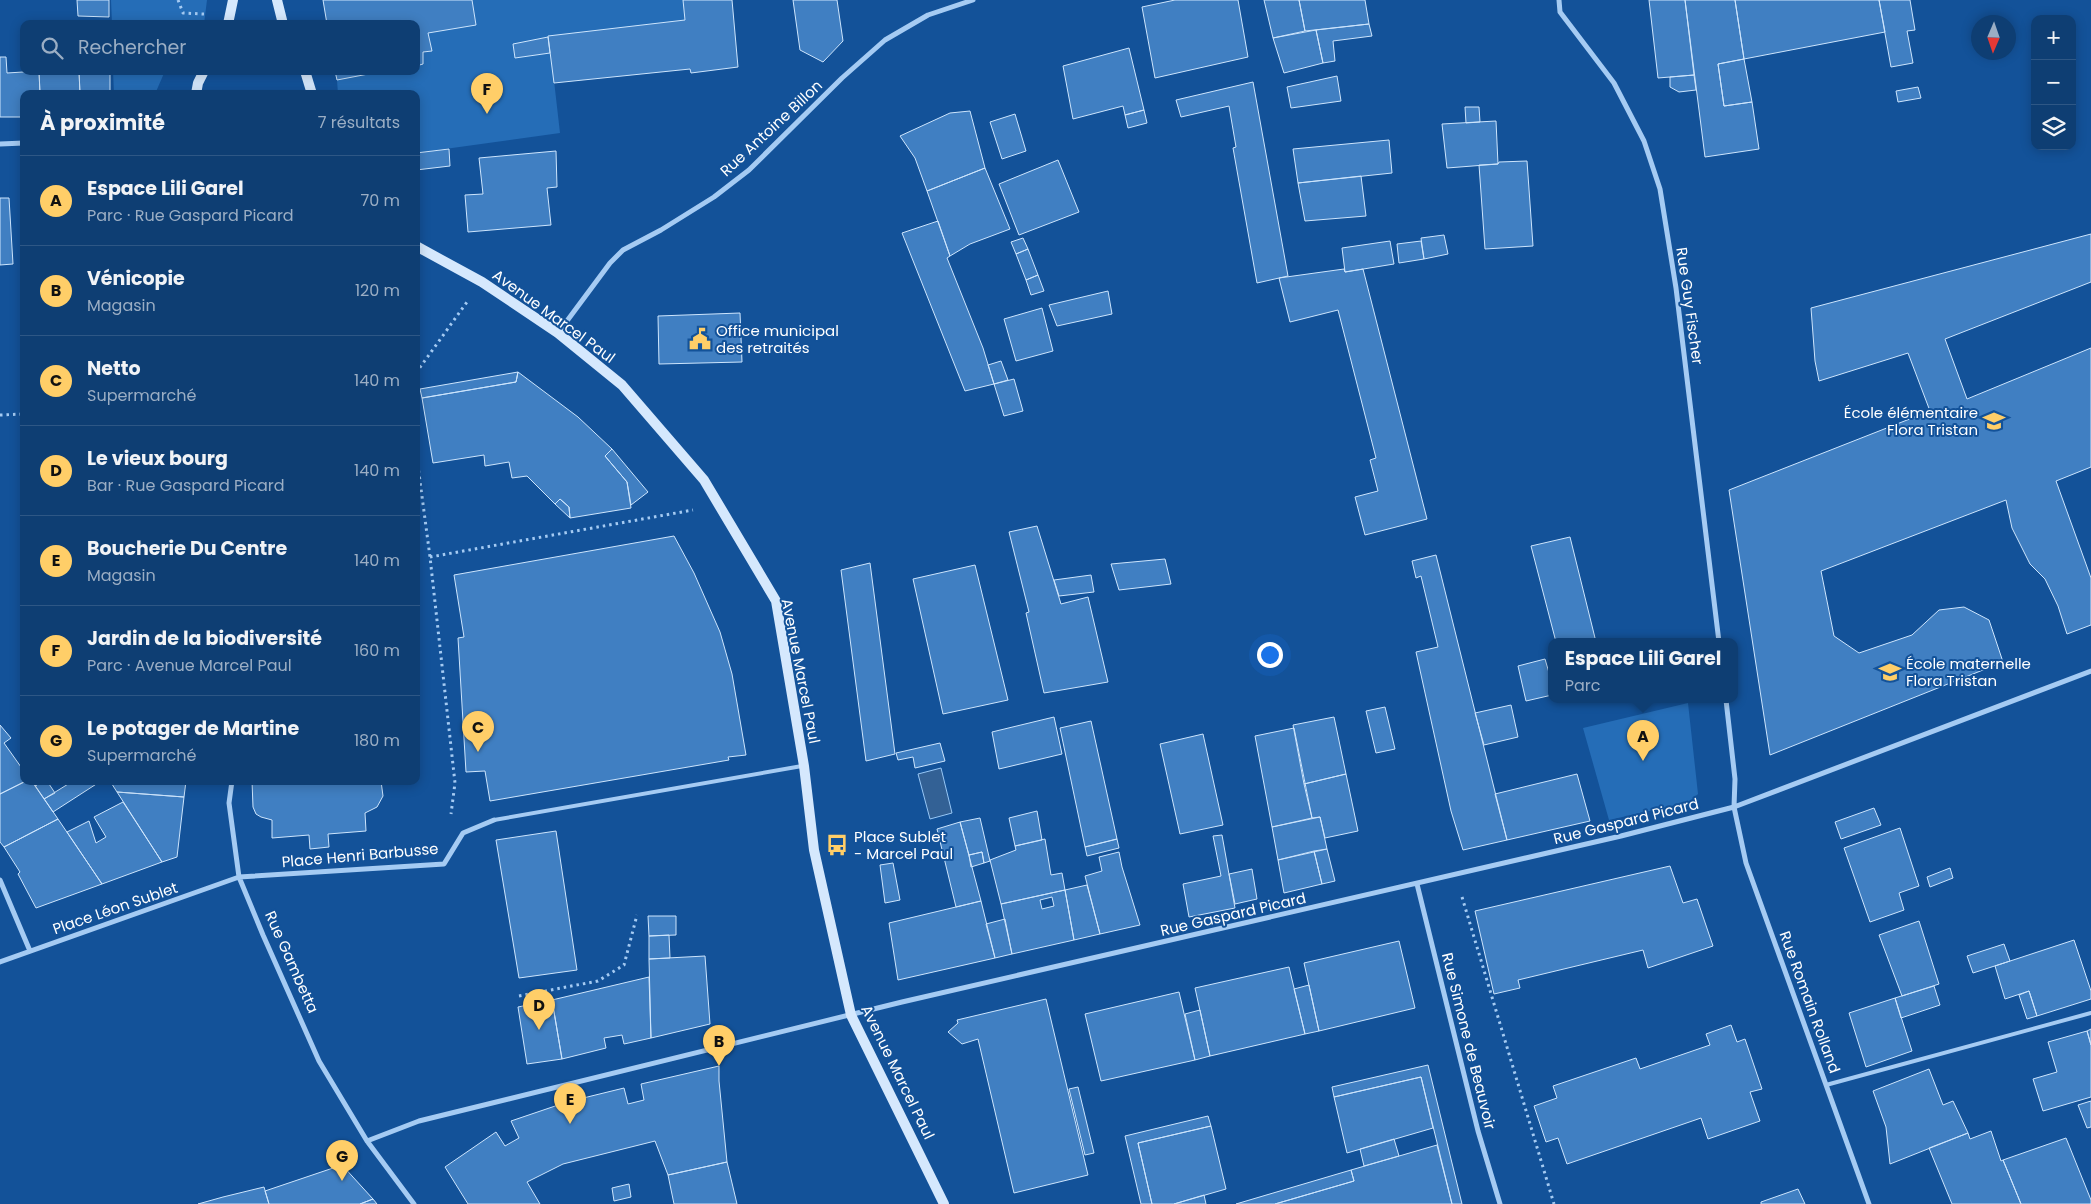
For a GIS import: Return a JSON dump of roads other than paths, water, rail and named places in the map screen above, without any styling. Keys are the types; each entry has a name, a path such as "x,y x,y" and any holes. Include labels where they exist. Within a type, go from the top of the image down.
{"main road":[{"path":"229,20 233,0"},
{"path":"277,0 281,20"},
{"path":"197,90 202,75"},
{"path":"306,75 311,90"},
{"name":"Avenue Marcel Paul","path":"420,248 482,282 558,333 622,385 704,480 776,601 804,766 814,850 851,1015 944,1204"}],"street":[{"name":"Rue Antoine Billon","path":"558,333 610,263 623,250 661,230 706,202 749,170 842,78 885,40 928,15 973,0"},
{"name":"Rue Guy Fischer","path":"1559,0 1560,12 1614,83 1644,141 1660,189 1676,288 1719,638"},
{"path":"0,144 20,143"},
{"name":"Rue Gaspard Picard","path":"367,1141 419,1121 851,1015 1621,836 1734,806 2091,671"},
{"path":"1726,703 1735,779 1734,806"},
{"name":"Rue Gambetta","path":"231,785 229,802 239,877 319,1061 367,1141 414,1204"},
{"name":"Rue Romain Rolland","path":"1734,806 1746,863 1869,1204"},
{"name":"Place Henri Barbusse","path":"239,877 444,864 462,833 494,820"},
{"name":"Place Léon Sublet","path":"0,962 239,877"},
{"path":"0,880 30,951"},
{"name":"Rue Simone de Beauvoir","path":"1417,884 1478,1131 1500,1204"}],"lane":[{"path":"494,820 804,766"},
{"path":"1826,1085 2091,1013"}],"place":[{"name":"Jardin de la biodiversité","path":"487,114"},
{"name":"Office municipal des retraités","path":"700,339"},
{"name":"École élémentaire Flora Tristan","path":"1994,421"},
{"name":"École maternelle Flora Tristan","path":"1890,672"},
{"name":"Netto","path":"478,752"},
{"name":"Espace Lili Garel","path":"1643,761"},
{"name":"Place Sublet - Marcel Paul","path":"837,845"},
{"name":"Le vieux bourg","path":"539,1030"},
{"name":"Vénicopie","path":"719,1066"},
{"name":"Boucherie Du Centre","path":"570,1124"},
{"name":"Le potager de Martine","path":"342,1181"}]}
